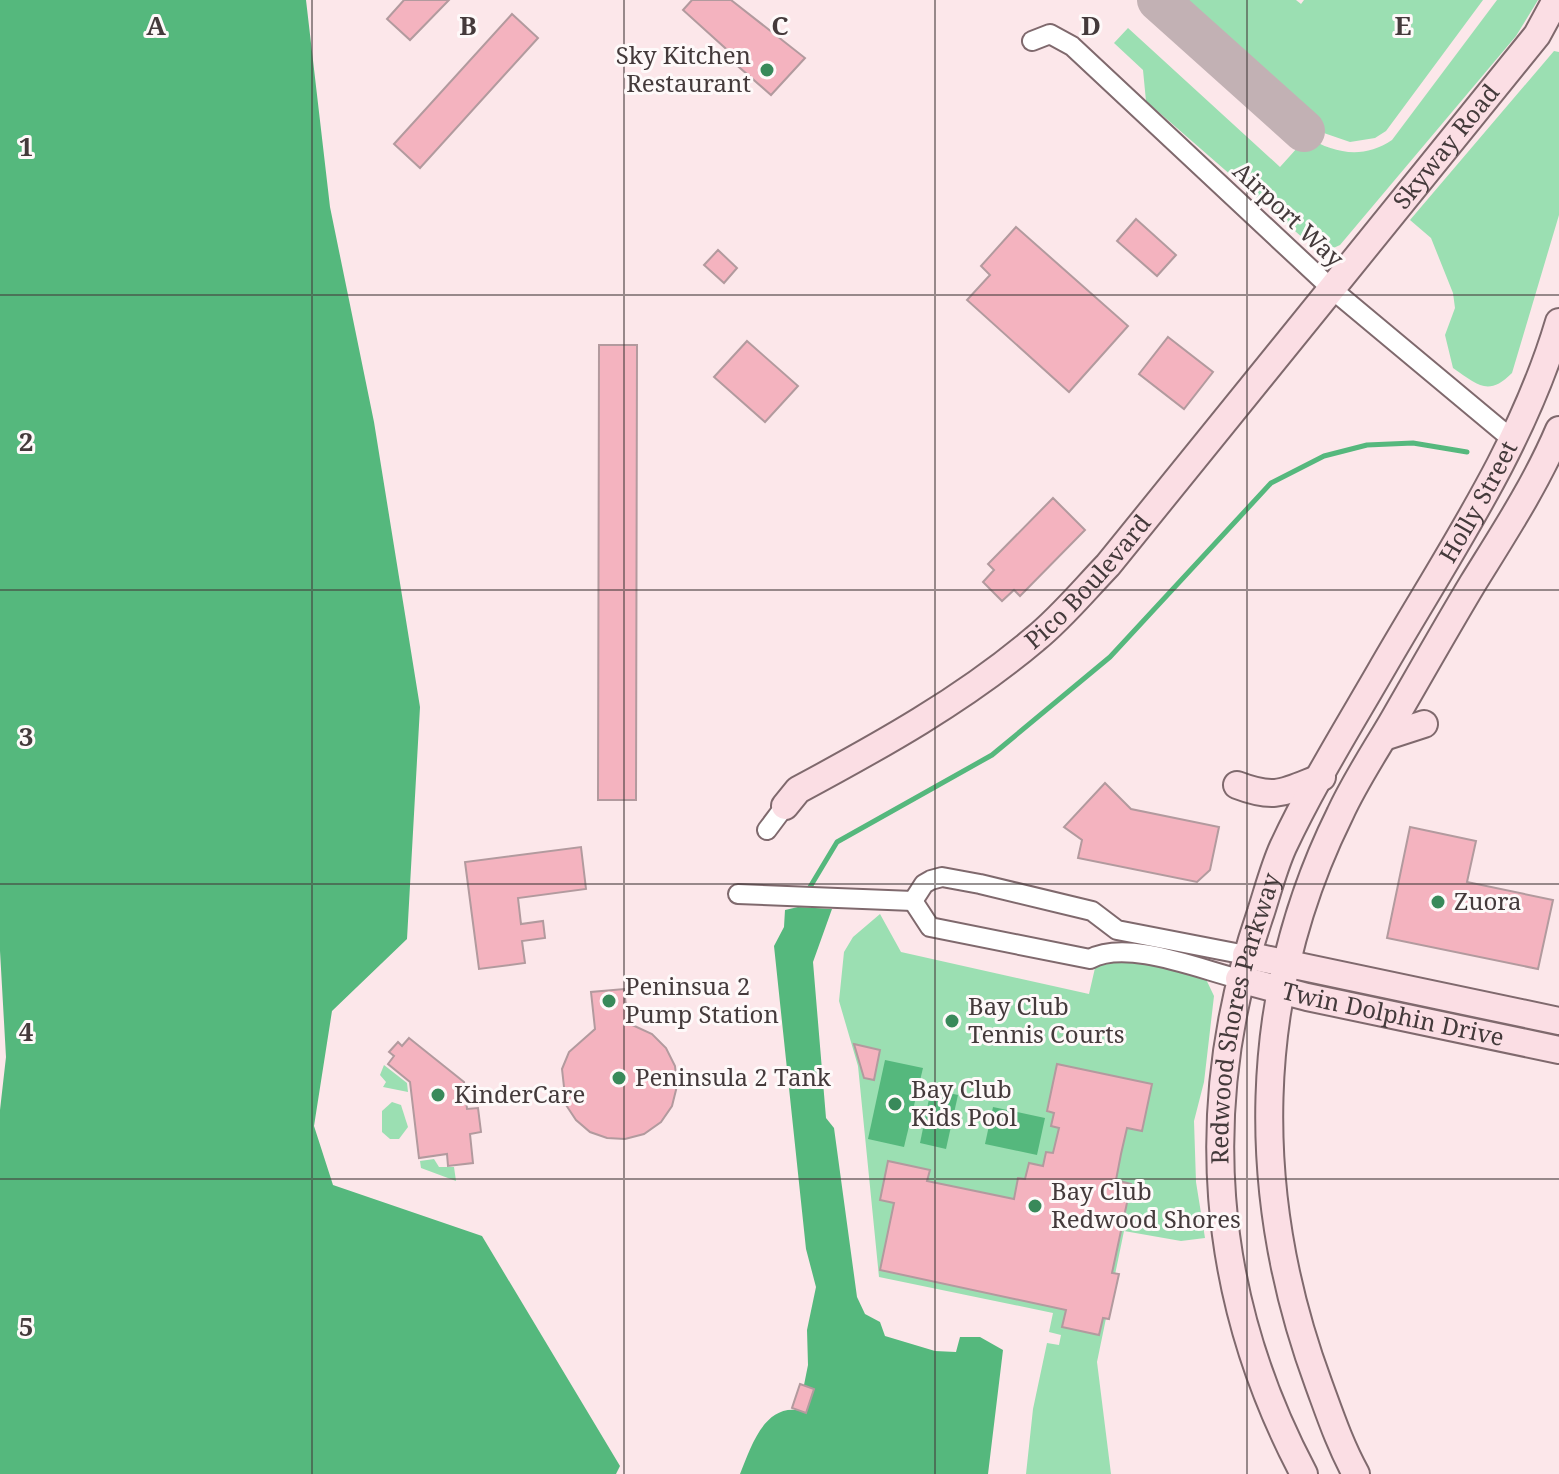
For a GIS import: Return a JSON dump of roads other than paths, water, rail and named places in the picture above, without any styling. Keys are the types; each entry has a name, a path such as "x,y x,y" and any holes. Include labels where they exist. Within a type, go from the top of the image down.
{"main road":[{"name":"Skyway Road","path":"1333,290 1537,35 1556,0"},
{"name":"Pico Boulevard","path":"785,806 798,790 916,724 1037,638 1108,565 1333,290"},
{"name":"Holly Street","path":"1380,672 1492,485 1514,441 1559,322"},
{"name":"Holly Street","path":"1412,687 1550,474 1559,430"},
{"path":"1514,441 1550,474"},
{"name":"Redwood Shores Parkway","path":"1304,1474 1255,1365 1233,1289 1219,1131 1230,1021 1243,967 1283,848 1380,672"},
{"name":"Redwood Shores Parkway","path":"1356,1474 1342,1449 1300,1332 1276,1234 1269,1134 1279,990 1321,855 1340,812 1412,687"},
{"path":"1384,737 1424,724"},
{"path":"1237,785 1263,795 1276,794 1322,777"},
{"name":"Twin Dolphin Drive","path":"1243,967 1286,962 1559,1021"},
{"name":"Twin Dolphin Drive","path":"1243,967 1279,990 1559,1050"}],"street":[{"name":"Airport Way","path":"1032,41 1050,34 1072,46 1333,290 1514,441"},
{"path":"767,830 785,806"},
{"name":"Twin Dolphin Drive","path":"931,880 967,881 1092,911 1117,930 1243,967 1129,952 1103,952 1090,959 930,927 913,901 924,884 931,880"},
{"path":"738,894 913,901"}],"waterway":[{"path":"807,892 837,842 992,755 1110,657 1271,483 1324,456 1367,445 1413,443 1467,452"}],"place":[{"name":"Sky Kitchen Restaurant","path":"767,70"},
{"name":"Zuora","path":"1438,902"},
{"name":"Peninsua 2 Pump Station","path":"609,1001"},
{"name":"Bay Club Tennis Courts","path":"952,1021"},
{"name":"Peninsula 2 Tank","path":"619,1078"},
{"name":"KinderCare","path":"438,1095"},
{"name":"Bay Club Kids Pool","path":"895,1104"},
{"name":"Bay Club Redwood Shores","path":"1035,1206"}]}
